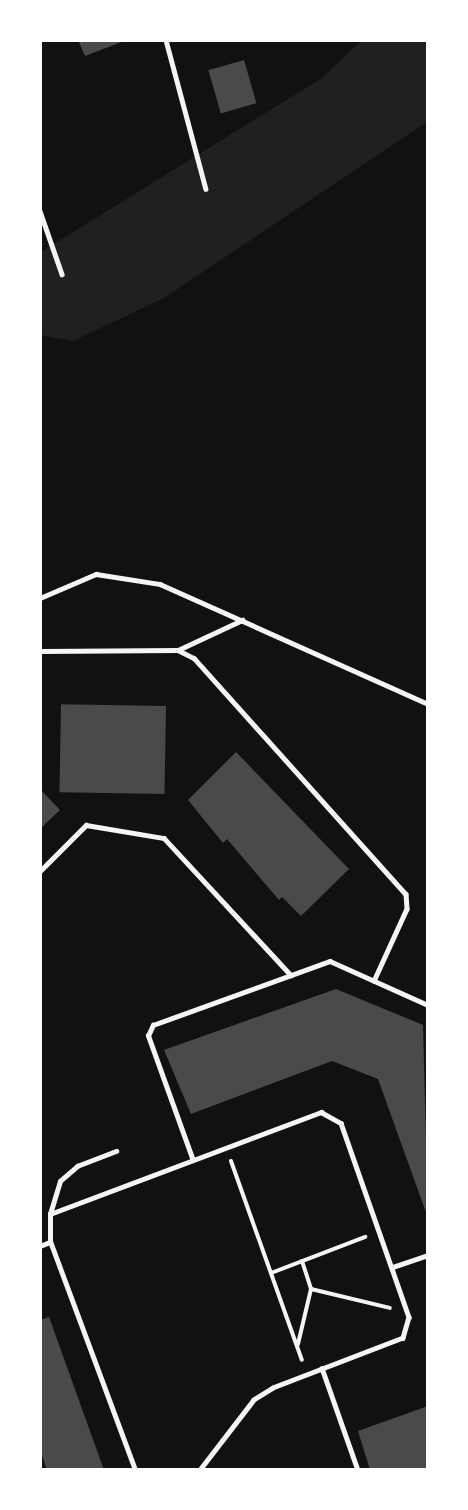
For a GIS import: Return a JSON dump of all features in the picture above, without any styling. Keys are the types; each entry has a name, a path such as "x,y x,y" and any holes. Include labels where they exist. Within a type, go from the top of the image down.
{"lane":[{"path":"166,40 206,189"},
{"path":"40,211 62,274"},
{"path":"40,598 96,574 116,576 184,592 428,704"},
{"path":"40,651 178,650 242,620"},
{"path":"178,650 194,658 398,881 407,909 374,981"},
{"path":"40,870 86,825 164,838 291,975"},
{"path":"192,1158 148,1036 153,1025 330,961 428,1005"},
{"path":"50,1214 192,1158 321,1112 341,1123 407,1311 403,1338 307,1374 254,1400 200,1470"},
{"path":"116,1151 77,1166 60,1181 50,1214 50,1242 135,1470"},
{"path":"40,1246 50,1242"},
{"path":"393,1267 428,1255"},
{"path":"322,1368 358,1470"}],"path":[{"path":"226,1146 307,1374"},
{"path":"271,1273 380,1232"},
{"path":"297,1346 311,1289 302,1261"},
{"path":"311,1289 407,1311"}],"shaded area":[{"path":"361,41 427,41 427,122 164,298 73,341 41,335 41,252 322,78"}],"building":[{"path":"78,40 124,40 124,41 85,56"},
{"path":"244,60 256,103 221,113 208,70"},
{"path":"61,704 166,706 164,794 59,792"},
{"path":"236,752 349,869 301,916 282,897 279,900 227,839 223,843 188,800"},
{"path":"40,789 60,810 40,829"},
{"path":"336,989 423,1025 428,1218 378,1079 332,1061 191,1114 164,1050"},
{"path":"49,1317 104,1470 47,1470 40,1450 40,1320"},
{"path":"428,1406 428,1470 370,1470 358,1431"}]}
